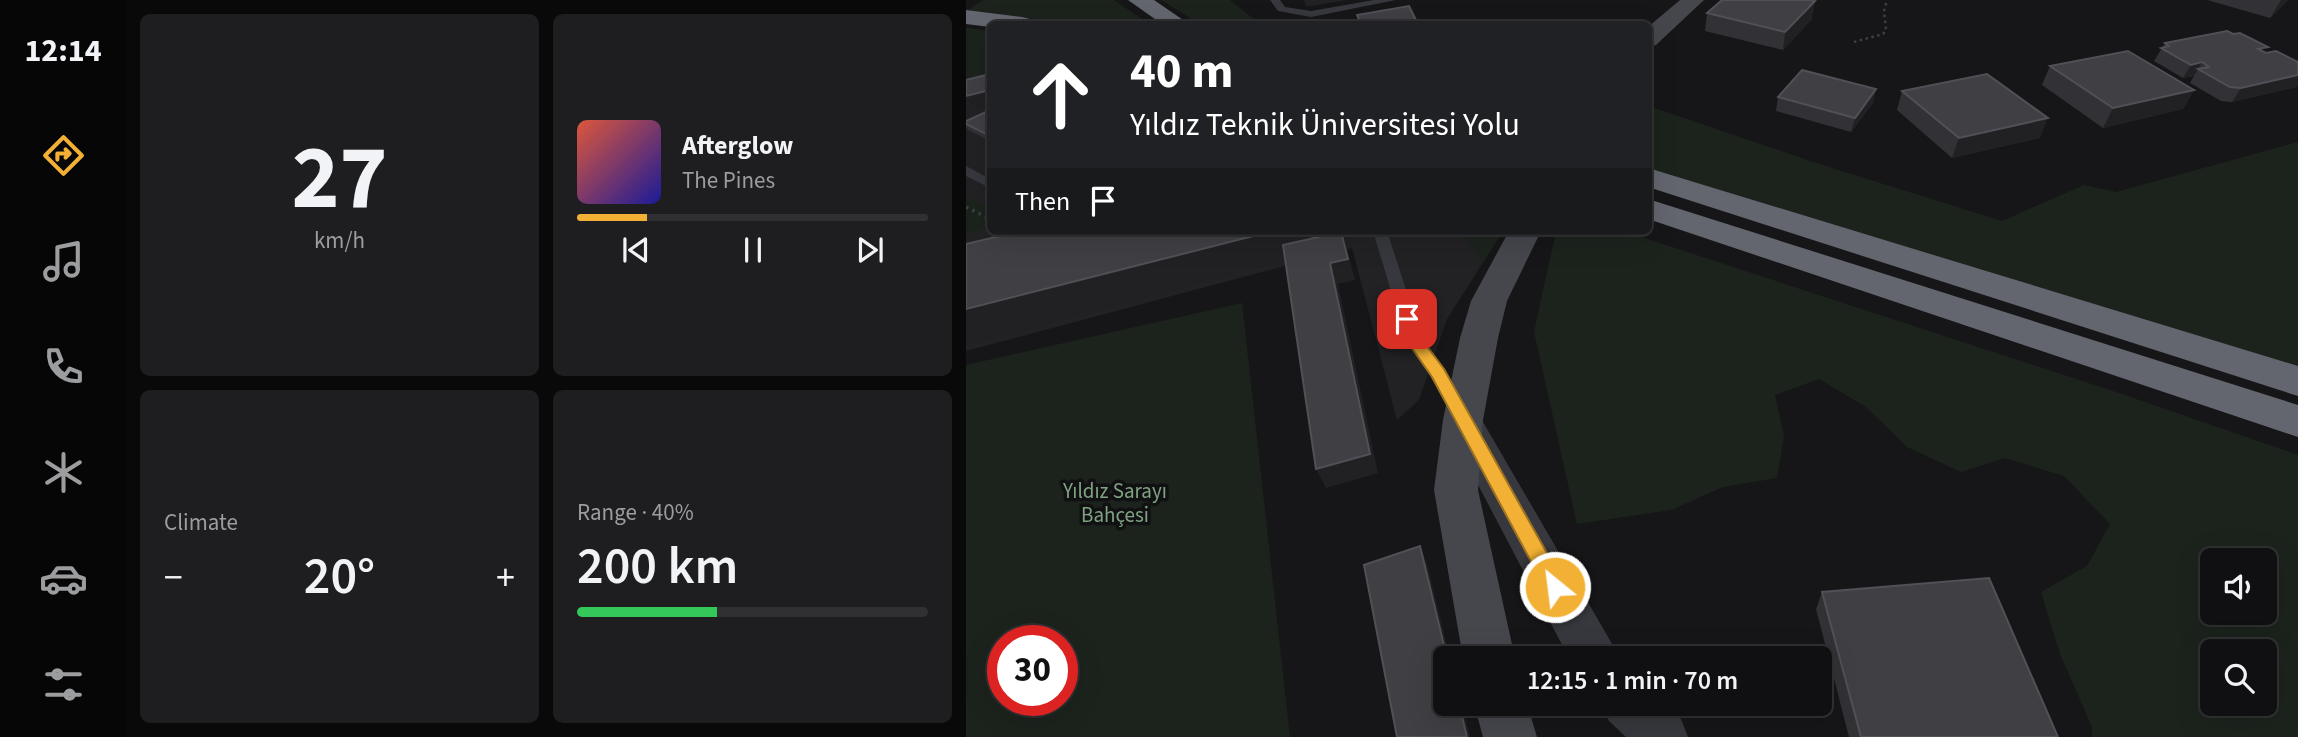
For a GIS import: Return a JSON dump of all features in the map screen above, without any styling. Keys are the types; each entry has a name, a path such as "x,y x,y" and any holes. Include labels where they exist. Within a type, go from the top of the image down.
{"highway":[{"path":"1139,0 1172,21"},
{"path":"966,17 998,21"},
{"path":"1652,178 2298,381"},
{"path":"1652,209 2298,421"}],"main road":[{"path":"1652,36 1693,0"},
{"path":"1487,646 1456,490 1463,420 1482,326 1489,301 1523,235"},
{"path":"1504,716 1510,737"}],"street":[{"path":"1463,420 1587,646"},
{"path":"1639,716 1663,737"}],"lane":[{"path":"1275,0 1282,9 1311,14 1391,0"},
{"path":"966,170 987,182"},
{"path":"1381,235 1413,338 1438,373 1463,420"}],"path":[{"path":"1854,42 1883,34 1886,30 1884,11 1887,0"},
{"path":"968,209 987,218"}],"shaded area":[{"path":"966,28 987,31 987,235 1500,235 1447,319 1419,400 1397,420 1352,248 966,351"}],"green space":[{"path":"983,0 1114,0 1145,21 1049,21 968,10"},
{"path":"1161,0 1230,0 1256,21 1195,21"},
{"path":"966,28 987,31 987,75 976,74 966,79"},
{"path":"1652,107 1813,162 2002,221 2084,185 2116,192 2298,142 2298,370 1652,171"},
{"path":"966,197 987,207 987,229 966,234"},
{"path":"1463,235 1500,235 1483,263"},
{"path":"1555,235 1635,235 2122,394 2298,455 2298,737 2092,737 2092,727 2060,654 2041,592 2087,566 2110,524 2064,476 2005,458 1961,472 1907,447 1866,407 1819,379 1775,395 1784,436 1777,478 1723,487 1671,510 1577,524 1534,332"},
{"name":"Yıldız Sarayı Bahçesi","path":"1242,303 1290,737 966,737 966,365"}],"building":[{"path":"1722,0 1815,1 1785,32 1707,13"},
{"path":"1409,6 1416,21 1360,21 1357,15"},
{"path":"2227,31 2240,33 2268,47 2258,49 2266,53 2276,51 2298,62 2298,75 2241,88 2230,87 2198,69 2209,67 2202,62 2191,65 2161,48 2169,46 2165,43"},
{"path":"2128,51 2194,90 2113,108 2050,66"},
{"path":"1802,70 1876,89 1855,118 1778,97"},
{"path":"1987,74 2048,118 1959,138 1902,91"},
{"path":"987,75 987,91 966,96 966,80"},
{"path":"987,111 987,134 966,124 966,121"},
{"path":"1004,235 1257,235 966,309 966,244"},
{"path":"1328,235 1342,235 1348,259 1330,263 1370,454 1316,469 1283,245"},
{"path":"1420,546 1444,646 1433,646 1433,716 1462,716 1467,737 1397,737 1364,565"},
{"path":"1989,578 2058,737 1861,737 1822,592"}],"route":[{"path":"1407,319 1413,338 1438,373 1555,587"}]}
